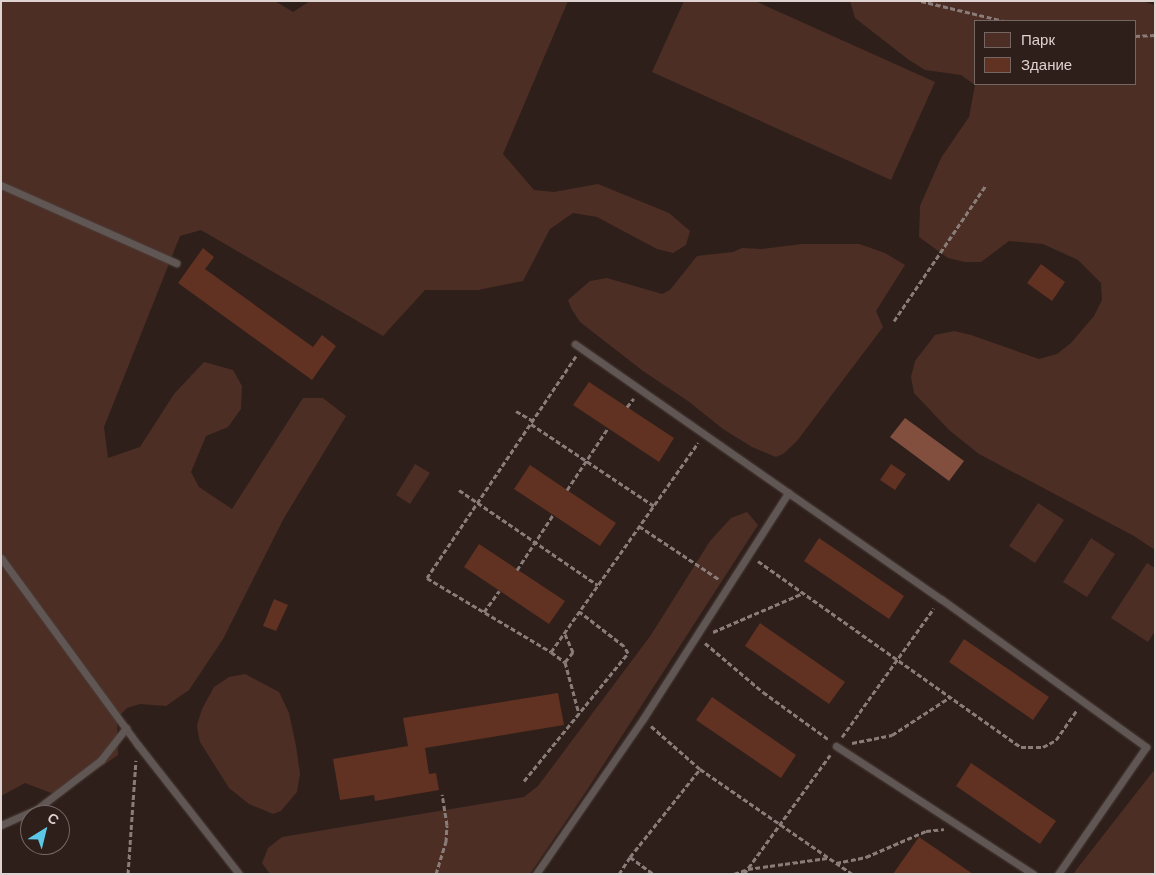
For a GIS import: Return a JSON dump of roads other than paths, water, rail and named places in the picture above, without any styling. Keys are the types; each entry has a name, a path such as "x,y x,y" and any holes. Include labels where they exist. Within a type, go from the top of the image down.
{"lane":[{"path":"1,185 176,264"},
{"path":"578,346 1146,747 1058,874"},
{"path":"536,874 698,637 788,493"},
{"path":"1,558 138,745 239,874"},
{"path":"1,825 36,809 101,760 126,728"},
{"path":"836,746 1033,874"}]}
